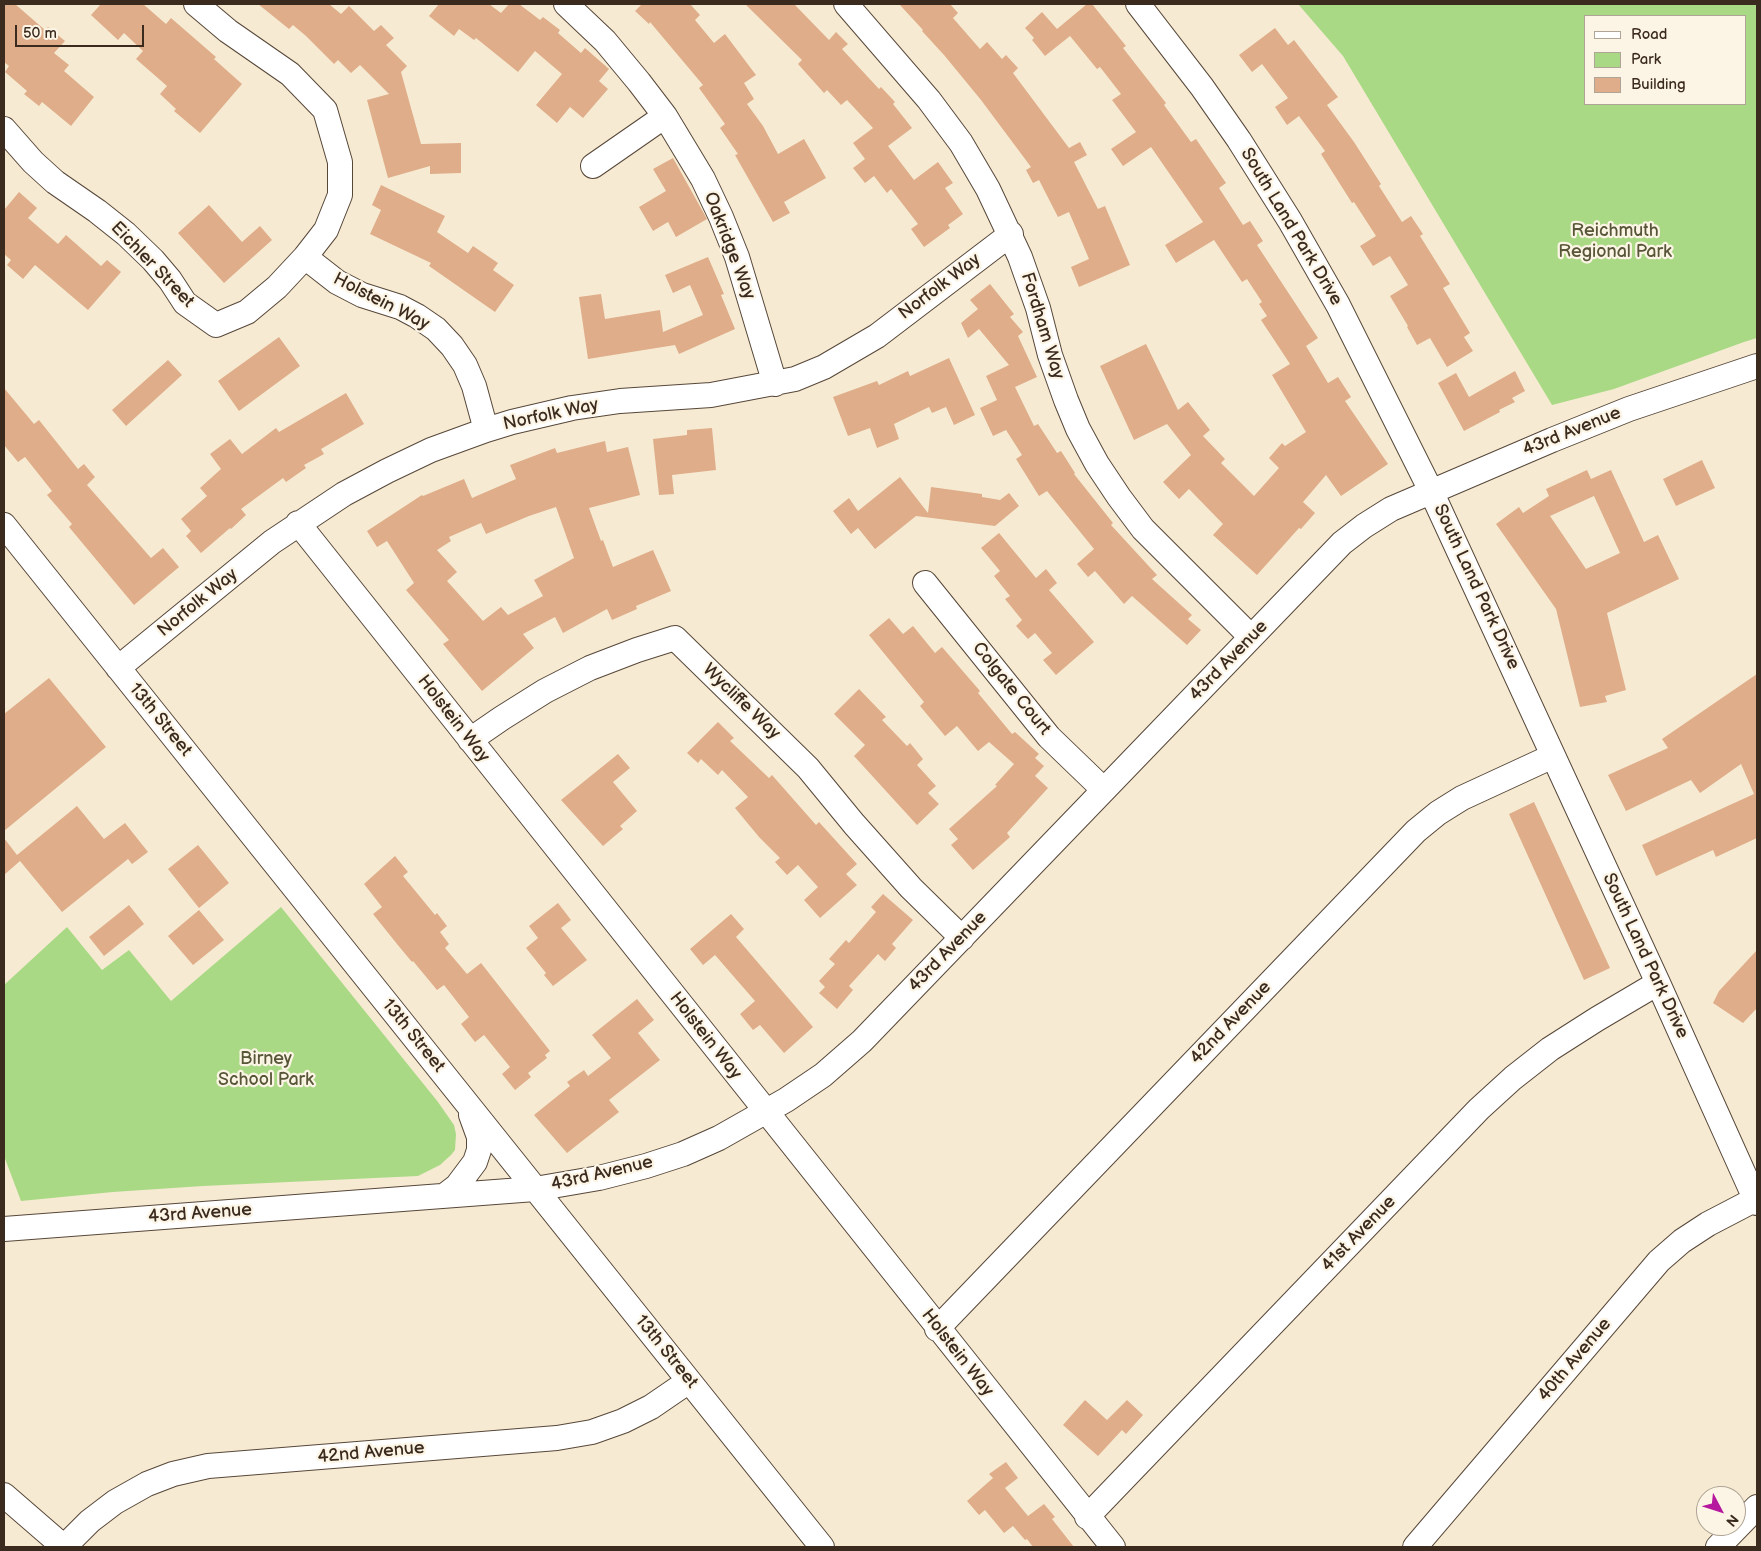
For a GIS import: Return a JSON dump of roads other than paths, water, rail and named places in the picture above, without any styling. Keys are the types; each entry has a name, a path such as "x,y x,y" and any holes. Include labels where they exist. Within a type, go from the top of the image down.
{"street":[{"path":"196,4 228,31 290,74 325,110 340,162 340,195 326,230 305,257"},
{"name":"Oakridge Way","path":"566,4 605,41 639,82 665,116 703,179 737,257 775,384"},
{"name":"Fordham Way","path":"846,4 929,100 961,143 988,189 1010,234 1038,308 1050,355 1066,400 1078,429 1097,464 1119,498 1143,529 1251,637"},
{"name":"South Land Park Drive","path":"1138,4 1213,102 1239,140 1290,221 1342,313 1431,491 1658,983 1756,1201"},
{"path":"593,166 665,116"},
{"name":"Eichler Street","path":"4,129 33,162 55,182 126,234 153,260 170,280 185,303 216,325 247,312 277,287 305,257"},
{"name":"Norfolk Way","path":"118,668 272,542 344,494 387,470 431,450 486,430 572,408 620,401 711,395 795,379 824,367 877,336 1010,234"},
{"name":"Holstein Way","path":"305,257 337,282 362,295 400,307 436,329 452,346 465,365 474,386 486,430"},
{"name":"43rd Avenue","path":"4,1229 535,1189 600,1178 646,1166 683,1154 719,1138 766,1113 823,1075 862,1040 1342,543 1357,531 1391,508 1629,409 1757,366"},
{"name":"Holstein Way","path":"298,523 1087,1517 1113,1547"},
{"name":"13th Street","path":"4,525 822,1547"},
{"name":"Colgate Court","path":"926,583 1049,737 1104,790"},
{"name":"Wycliffe Way","path":"470,740 538,696 575,676 637,650 675,638 802,762 904,880 962,938"},
{"name":"42nd Avenue","path":"937,1328 1416,831 1438,813 1462,798 1553,756"},
{"name":"41st Avenue","path":"1087,1517 1479,1108 1550,1049 1658,983"},
{"path":"444,1196 468,1174 476,1162 479,1150 479,1137 467,1104"},
{"name":"40th Avenue","path":"1416,1547 1659,1262 1682,1241 1708,1224 1756,1201"},
{"name":"42nd Avenue","path":"64,1547 90,1522 115,1502 147,1484 173,1474 208,1466 547,1439 583,1433 623,1422 651,1407 689,1382"},
{"path":"4,1496 64,1547"},
{"path":"1718,1547 1757,1507"}],"park label":[{"name":"Reichmuth Regional Park","path":"1615,241"},
{"name":"Birney School Park","path":"266,1069"}]}
